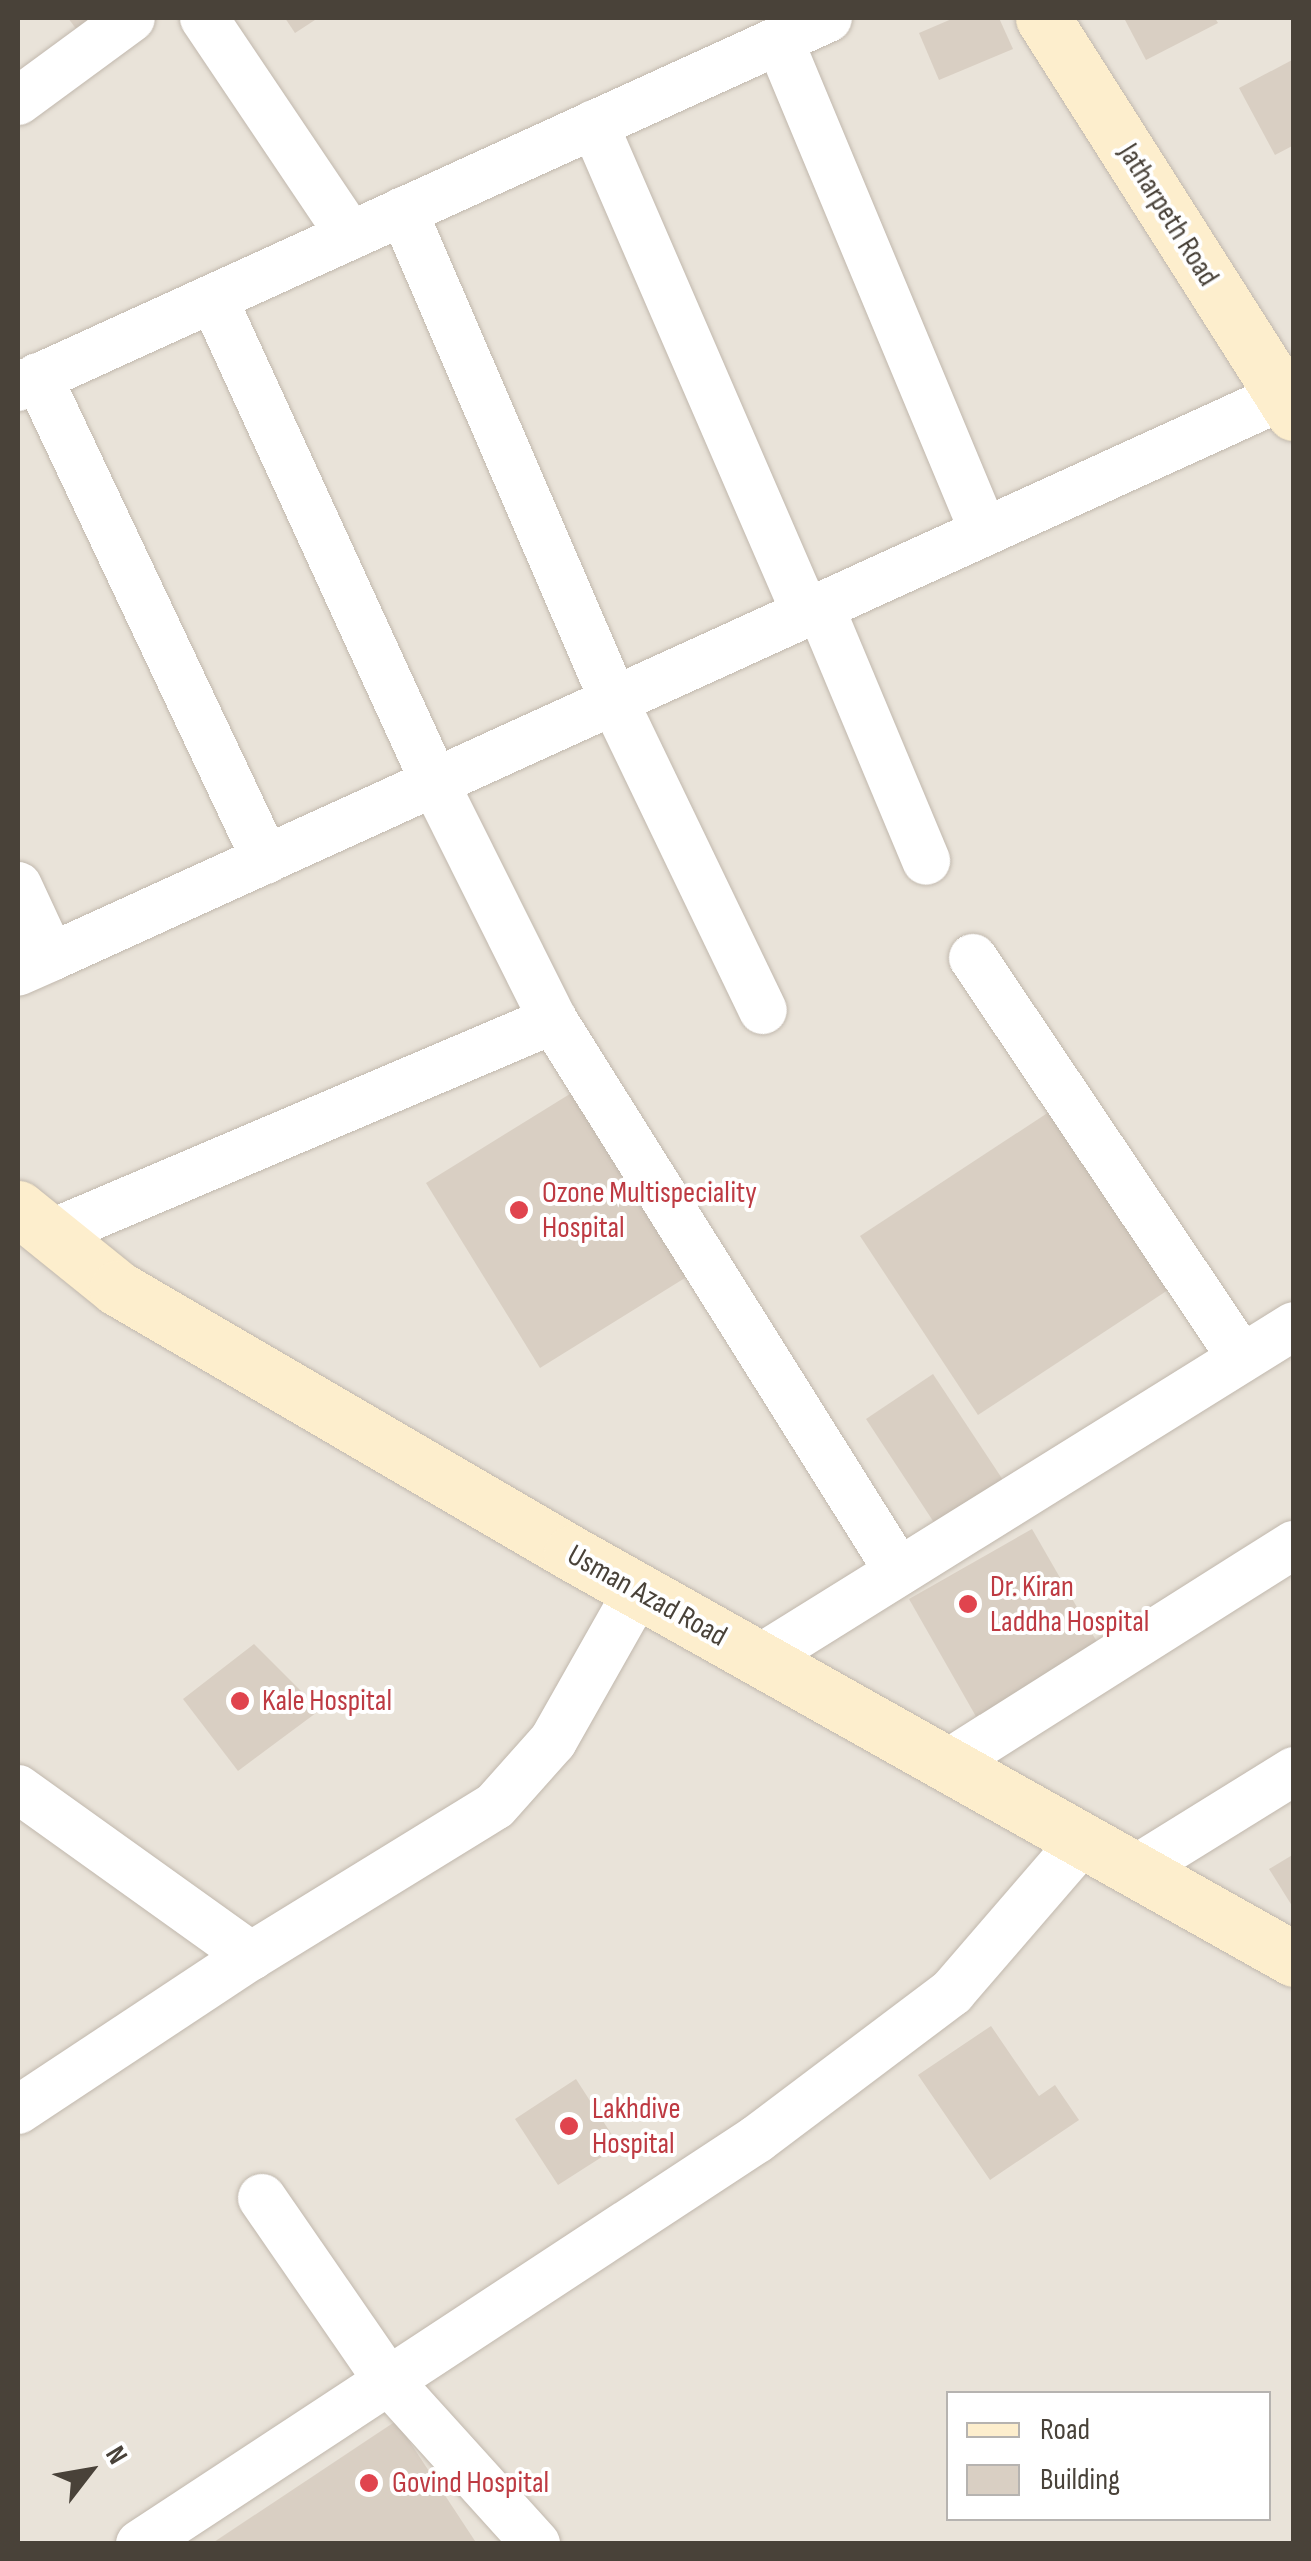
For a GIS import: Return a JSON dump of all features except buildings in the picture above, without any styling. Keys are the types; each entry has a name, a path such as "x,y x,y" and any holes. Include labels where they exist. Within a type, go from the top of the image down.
{"main road":[{"name":"Jatharpeth Road","path":"1042,18 1288,404"},
{"name":"Usman Azad Road","path":"34,1221 116,1288 638,1591 1294,1958"}],"street":[{"path":"18,101 131,18"},
{"path":"204,18 350,235"},
{"path":"266,860 28,382 828,18"},
{"path":"779,40 984,532"},
{"path":"594,124 926,861"},
{"path":"402,211 614,701 763,1010"},
{"path":"213,298 435,783 554,1020 899,1572"},
{"path":"18,886 34,965 984,532 1288,404"},
{"path":"973,958 1242,1358"},
{"path":"34,1221 554,1020"},
{"path":"759,1659 1294,1326"},
{"path":"947,1764 1294,1545"},
{"path":"18,2110 251,1956 495,1806 553,1742 638,1591"},
{"path":"1136,1870 1294,1772"},
{"path":"18,1789 251,1956"},
{"path":"155,2539 386,2378 756,2139 952,1992 1082,1840"},
{"path":"262,2198 386,2378 536,2544"}],"shaded area":[{"path":"18,18 1293,18 1293,2543 18,2543"}],"place":[{"name":"Ozone Multispeciality Hospital","path":"519,1210"},
{"name":"Dr. Kiran Laddha Hospital","path":"968,1604"},
{"name":"Kale Hospital","path":"240,1701"},
{"name":"Lakhdive Hospital","path":"569,2126"},
{"name":"Govind Hospital","path":"369,2483"}]}
